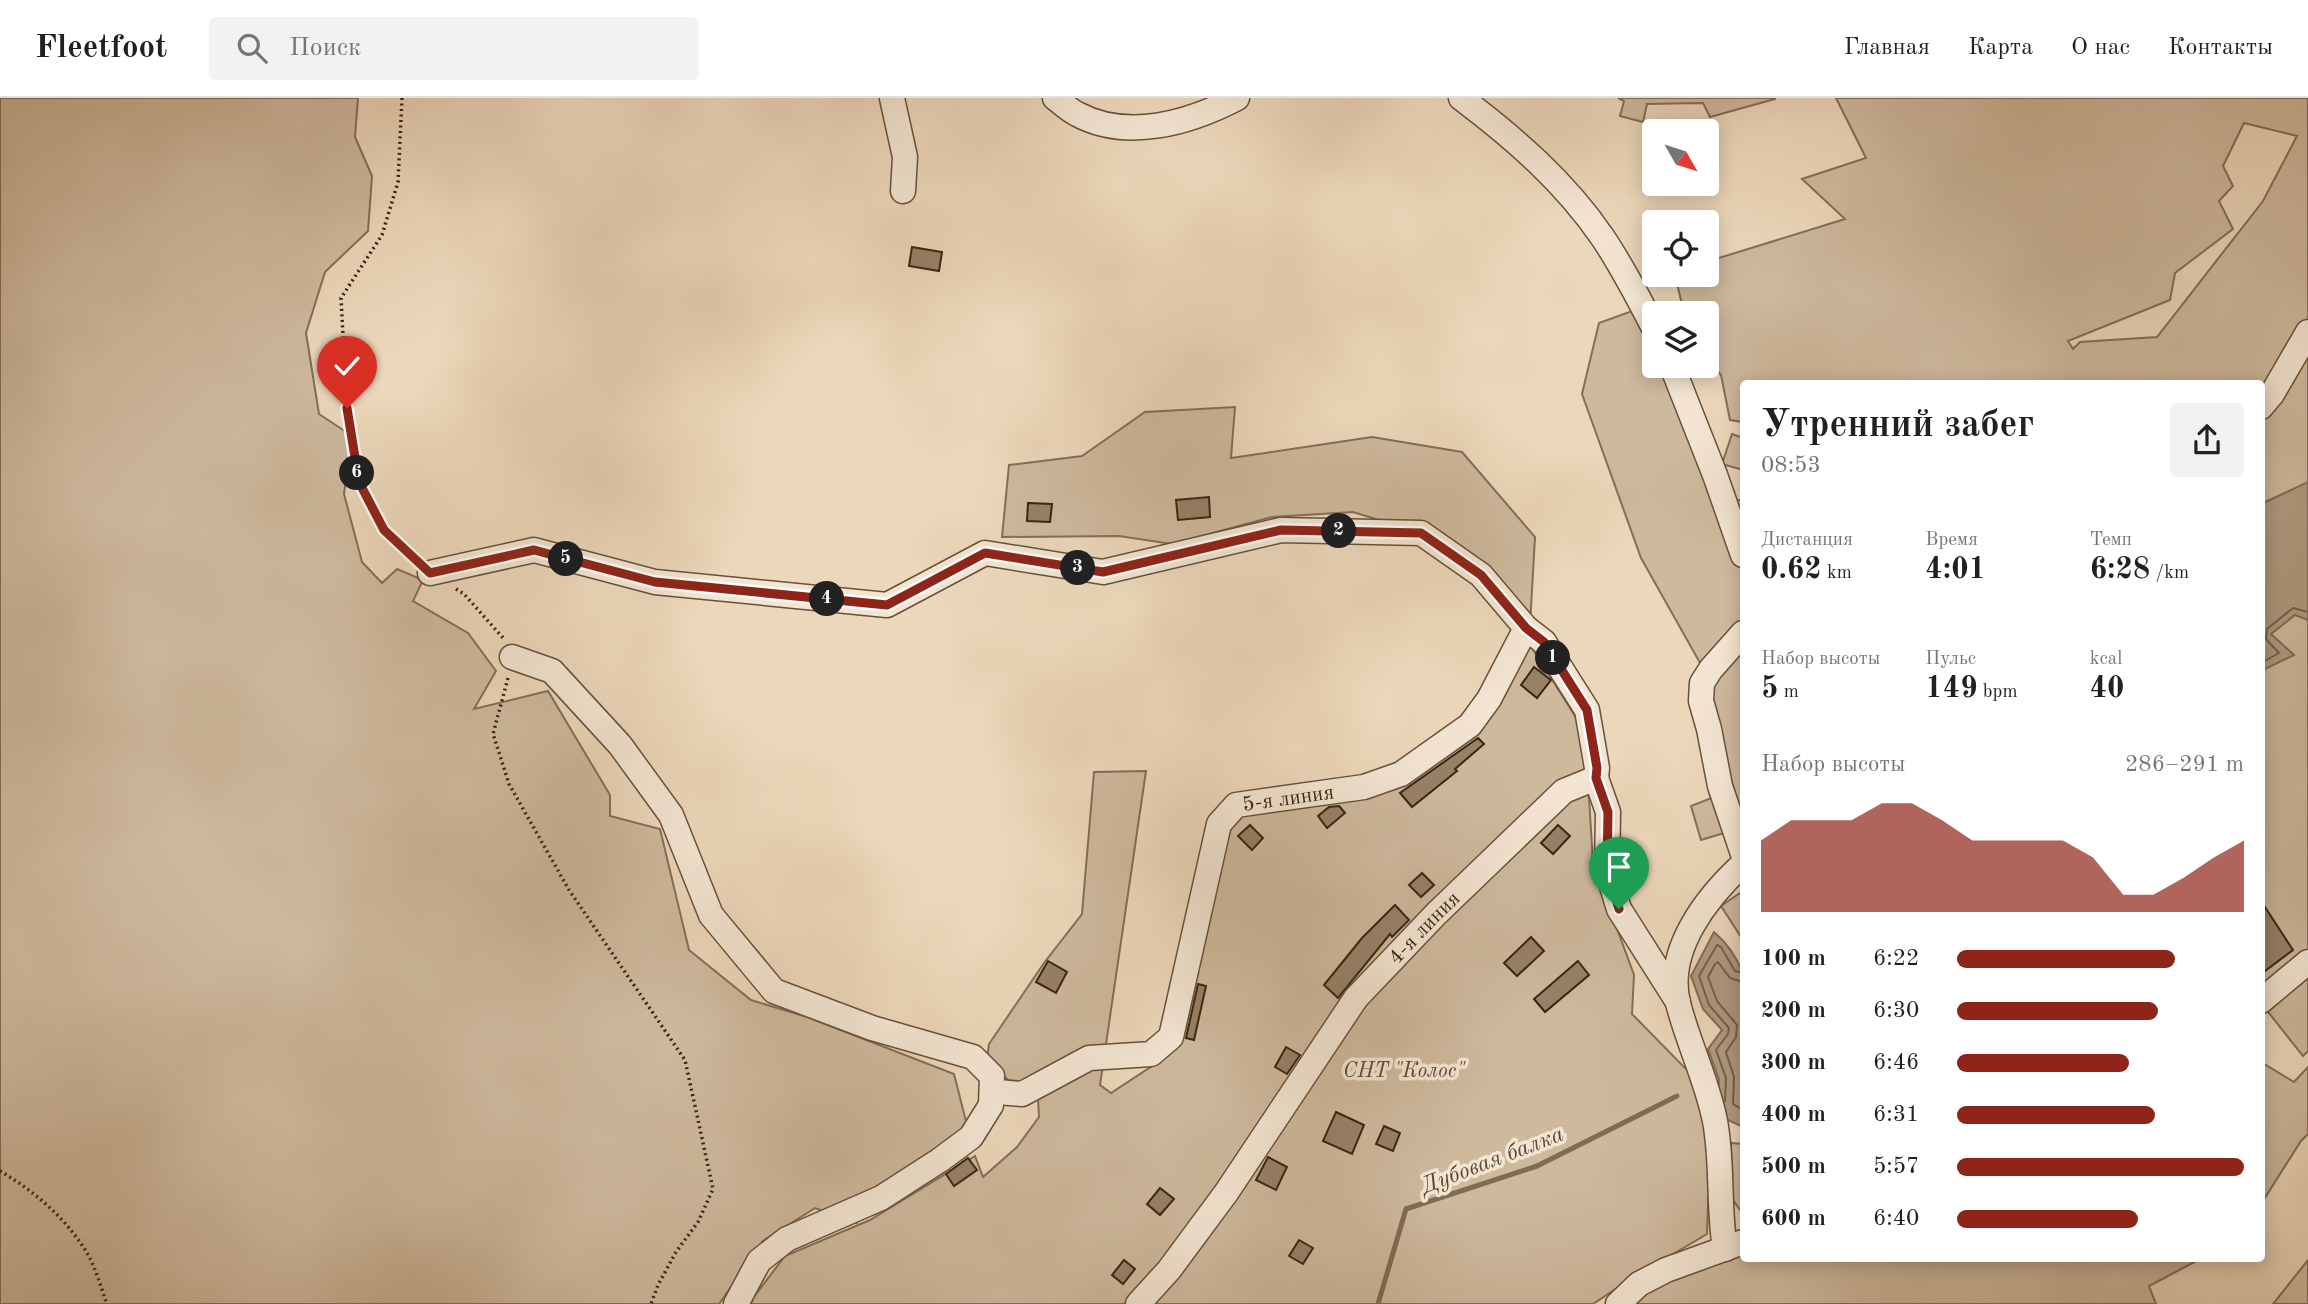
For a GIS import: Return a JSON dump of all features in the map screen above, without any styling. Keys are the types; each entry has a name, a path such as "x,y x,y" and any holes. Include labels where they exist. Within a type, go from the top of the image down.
{"street":[{"path":"892,98 905,158 903,191"},
{"path":"1055,98 1076,113 1098,123 1120,127 1147,127 1185,119 1237,98"},
{"path":"1461,98 1526,150 1567,193 1602,238 1642,307"},
{"path":"2265,402 2308,332"},
{"path":"1677,378 1740,546"},
{"path":"430,573 534,550 655,582 887,605 985,553 1103,572 1281,530 1421,533 1481,575 1526,628 1544,642 1587,710 1597,768 1596,778 1608,812 1607,870 1619,909 1678,1002"},
{"name":"5-я линия","path":"998,1092 1022,1094 1089,1058 1151,1054 1160,1048 1171,1037 1219,824 1227,814 1236,804 1364,787 1401,774 1470,724 1489,699 1526,628"},
{"path":"1740,636 1702,683 1701,701 1720,786 1740,845"},
{"path":"512,657 552,671 620,745 671,815 711,915 774,991 872,1028 973,1057 992,1076 991,1105 971,1138 881,1198 787,1239 759,1261 736,1304"},
{"name":"4-я линия","path":"1138,1304 1169,1270 1226,1193 1356,998 1436,914 1564,791 1596,778"},
{"path":"1618,1304 1648,1279 1734,1245 1720,1220 1721,1169 1715,1121 1678,1002 1675,979 1678,958 1695,922 1720,885 1740,867"},
{"path":"2265,998 2308,962"}],"path":[{"path":"402,98 398,182 382,235 341,298 347,408 359,482 384,530 430,573 464,594 514,650 493,734 509,784 569,890 685,1060 713,1189 698,1222 676,1252 658,1285 651,1304"},
{"path":"0,1171 54,1210 88,1254 107,1304"}],"green space":[{"path":"0,98 358,98 355,137 372,176 368,231 325,272 306,333 319,414 352,436 344,494 362,562 382,583 397,569 423,580 413,601 468,633 496,671 474,709 548,691 610,795 610,816 660,829 689,950 751,1000 807,1017 954,1074 968,1129 862,1196 857,1223 815,1208 763,1241 719,1304 0,1304"},
{"path":"1618,98 1775,98 1710,117 1703,103 1647,104 1642,122 1620,116 1624,101"},
{"path":"1836,98 2308,98 2308,1051 2303,1056 2265,1008 2265,380 1740,380 1740,422 1730,420 1719,373 1719,301 1681,301 1678,287 1719,287 1719,258 1845,219 1802,179 1866,158","holes":["2244,123 2297,136 2263,201 2157,337 2080,342 2073,349 2068,341 2170,300 2175,273 2233,229 2219,201 2233,186 2223,166"]},
{"path":"1635,310 1642,324 1642,378 1668,378 1714,500 1740,500 1740,828 1701,840 1691,806 1729,791 1708,677 1641,558 1582,394 1599,323"},
{"name":"СНТ \"Колос\"","path":"1235,407 1231,458 1372,437 1462,452 1535,537 1529,643 1580,724 1587,764 1593,863 1634,975 1632,1014 1690,1073 1711,1116 1707,1234 1593,1304 751,1304 785,1256 870,1220 975,1156 983,1177 1017,1147 1039,1117 1037,1081 1015,1087 987,1059 989,1044 1044,963 1082,914 1094,772 1146,771 1100,1085 1111,1093 1158,1062 1223,827 1241,809 1400,783 1518,660 1506,593 1421,533 1353,512 1272,517 1172,544 1119,536 1002,537 1009,465 1082,456 1145,412"},
{"path":"1732,434 1740,437 1740,469 1722,464"},
{"path":"1740,893 1740,935 1721,906"},
{"path":"2265,1064 2294,1082 2308,1067 2308,1134 2265,1198"},
{"path":"1731,1143 1740,1144 1740,1210 1732,1199"},
{"path":"1740,1253 1740,1262 2194,1262 2149,1286 2156,1304 1625,1304 1638,1288"},
{"path":"2308,1260 2308,1304 2273,1304"}],"water":[{"path":"2308,482 2308,620 2295,615 2271,634 2294,655 2265,669 2265,502"},
{"path":"1714,932 1732,951 1740,967 1740,1126 1717,1115 1719,1080 1708,1049 1722,1030 1703,1009 1691,976"}],"building":[{"path":"912,247 942,252 939,271 909,266"},
{"path":"1209,497 1210,517 1178,520 1176,500"},
{"path":"1028,503 1052,504 1050,522 1027,521"},
{"path":"1534,667 1551,680 1537,698 1521,685"},
{"path":"1478,738 1484,744 1455,769 1457,771 1412,807 1400,793"},
{"path":"1339,806 1345,813 1327,828 1318,816 1329,807"},
{"path":"1250,825 1263,838 1252,850 1238,836"},
{"path":"1558,825 1570,836 1553,854 1541,843"},
{"path":"1422,873 1434,885 1421,897 1409,885"},
{"path":"1395,905 1409,920 1392,937 1390,934 1338,998 1324,985 1362,938"},
{"path":"2265,907 2293,950 2265,971"},
{"path":"1531,937 1544,951 1517,976 1504,963"},
{"path":"1048,961 1067,972 1056,993 1036,982"},
{"path":"1578,961 1589,975 1545,1012 1534,999"},
{"path":"1198,984 1206,986 1194,1040 1186,1038"},
{"path":"1286,1047 1300,1055 1287,1074 1275,1067"},
{"path":"1336,1112 1364,1125 1352,1154 1323,1141"},
{"path":"1384,1126 1400,1133 1393,1151 1376,1144"},
{"path":"1268,1157 1287,1167 1276,1190 1256,1180"},
{"path":"968,1158 977,1170 954,1186 946,1174"},
{"path":"1160,1188 1174,1199 1160,1215 1147,1204"},
{"path":"1299,1240 1313,1248 1303,1264 1289,1256"},
{"path":"1124,1260 1135,1269 1123,1284 1112,1275"}],"waterway":[{"name":"Дубовая балка","path":"1378,1304 1406,1209 1537,1166 1677,1096"}],"route":[{"path":"347,408 359,482 384,530 430,573 534,550 655,582 887,605 985,553 1103,572 1281,530 1421,533 1481,575 1526,628 1544,642 1587,710 1597,768 1596,778 1608,812 1607,870 1619,909"}]}
